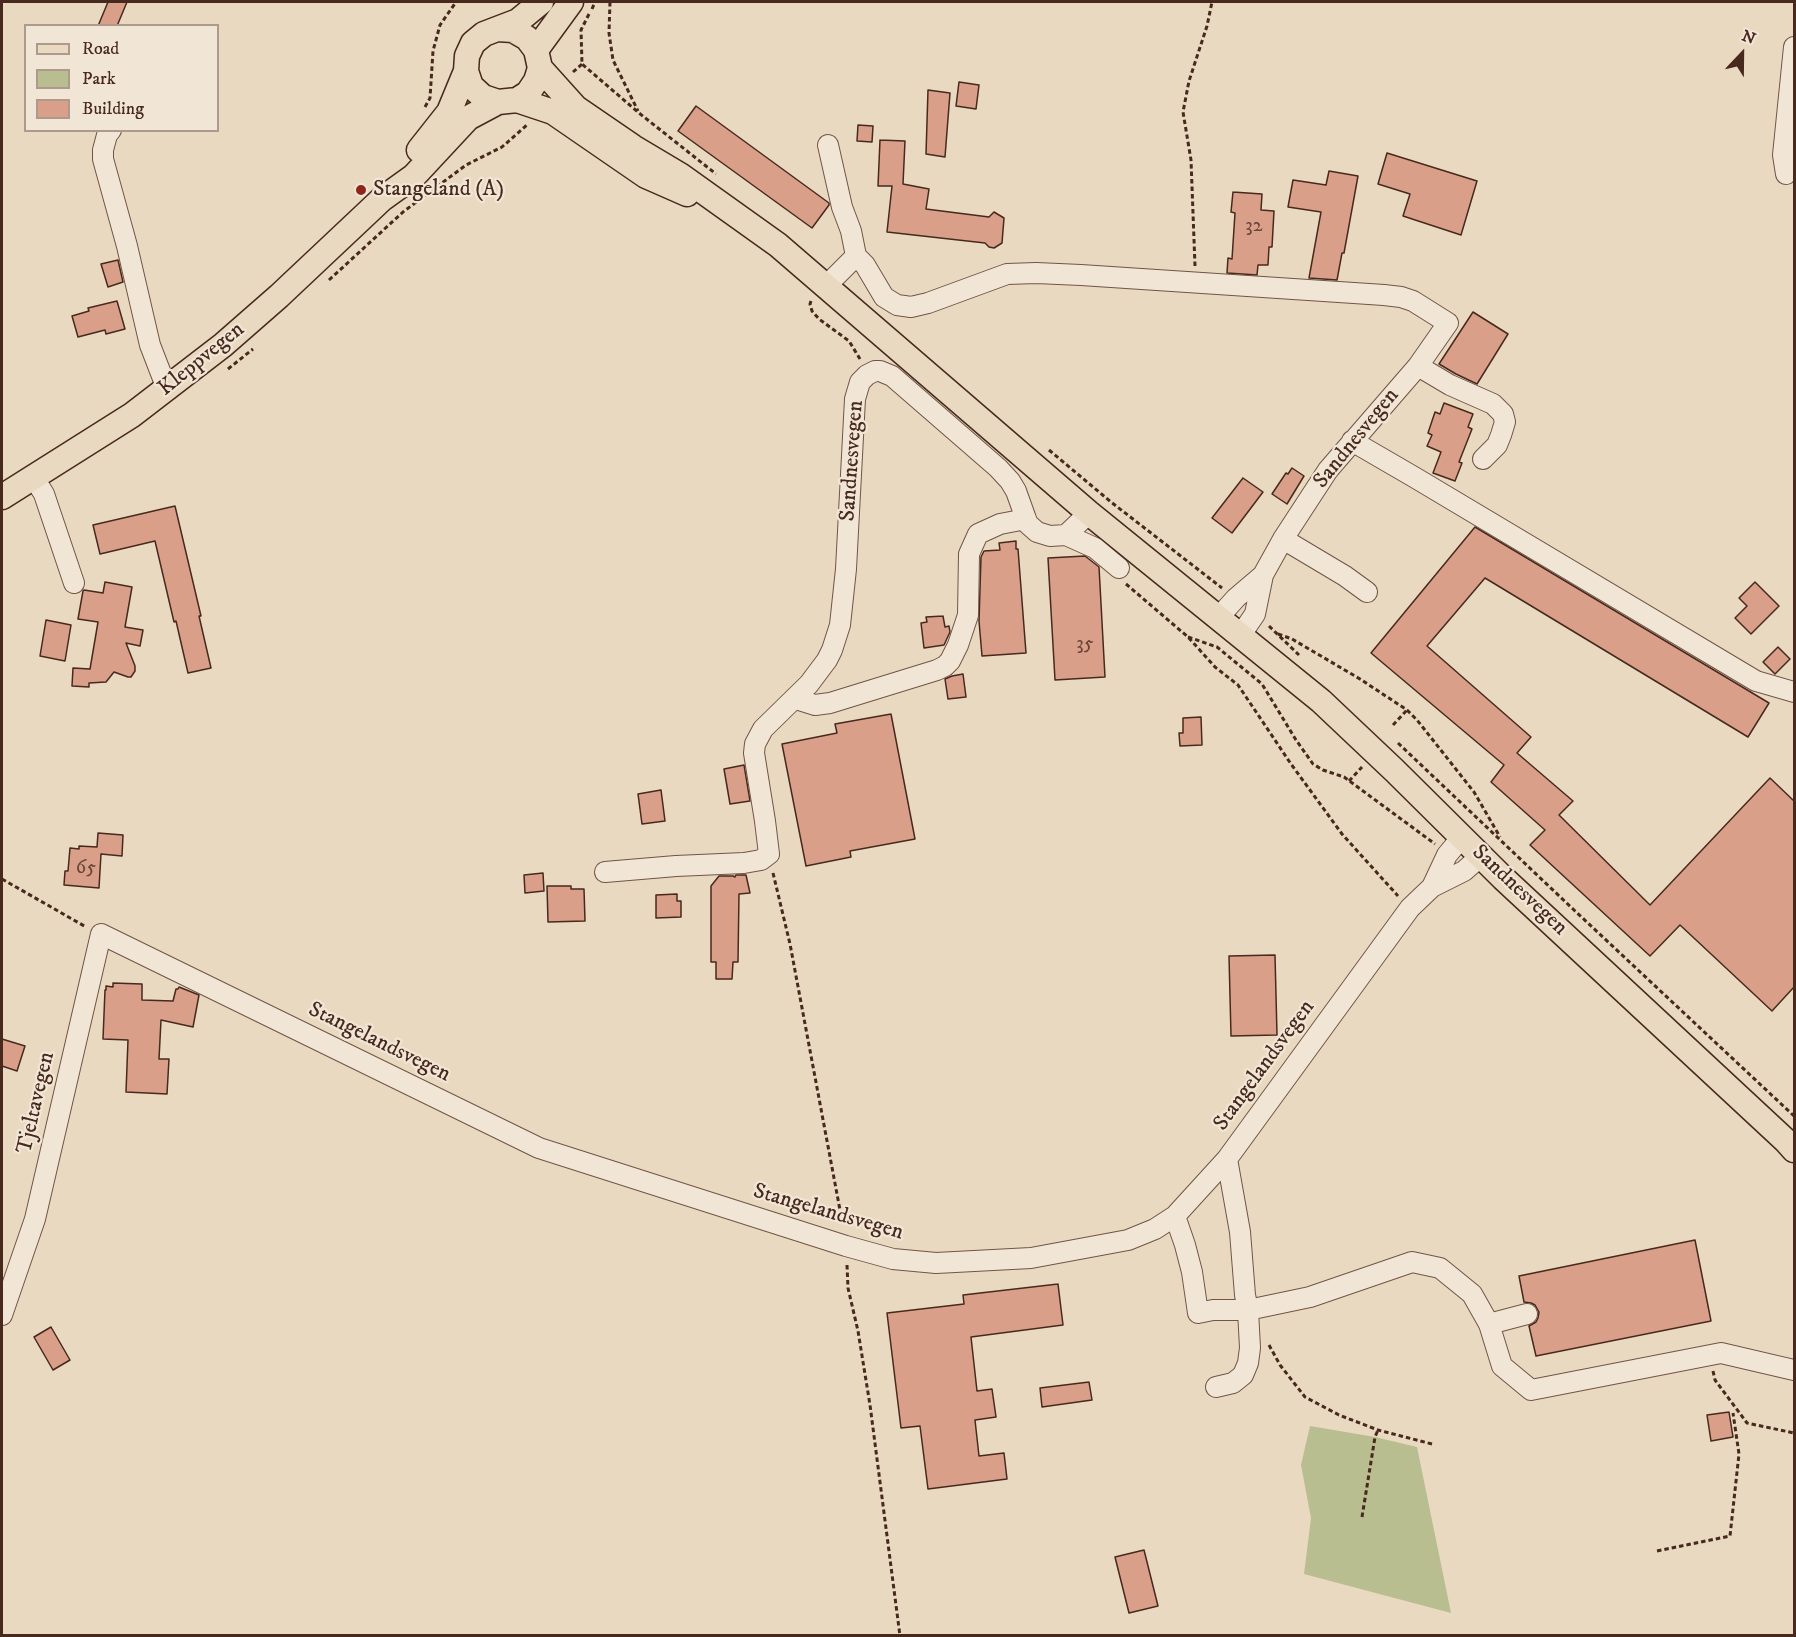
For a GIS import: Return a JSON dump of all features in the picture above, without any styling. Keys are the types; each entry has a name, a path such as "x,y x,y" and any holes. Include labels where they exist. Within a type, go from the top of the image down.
{"main road":[{"name":"Kleppvegen","path":"381,199 402,169 449,112 466,71 467,56 473,43 484,34 519,21 541,2"},
{"name":"Kleppvegen","path":"2,497 132,415 223,345 279,296 381,199 414,176 468,118 528,93 536,81 538,59 571,2"},
{"path":"497,29 513,30 527,38 538,59"},
{"name":"Sandnesvegen","path":"538,59 576,108 633,147 680,175 777,245 1089,513 1321,701 1394,770 1454,846 1480,856 1792,1146"},
{"path":"466,71 471,86 483,97 507,101"},
{"name":"Sandnesvegen","path":"507,101 553,112 646,176 731,212"}],"street":[{"path":"1786,174 1783,155 1794,47"},
{"path":"109,132 103,150 103,159 127,246 150,345 167,389"},
{"path":"828,145 856,256 865,265 884,297 897,305 912,307 928,303 1007,274 1081,275 1196,283"},
{"path":"825,286 856,256"},
{"name":"Sandnesvegen","path":"1196,283 1401,297 1424,307 1448,323 1418,366 1328,470 1283,539 1263,575 1255,614 1240,636"},
{"path":"1418,366 1450,385 1493,404 1503,414 1505,422 1497,445 1483,459"},
{"name":"Sandnesvegen","path":"769,854 754,753 755,744 763,729 809,684 827,660 840,625 846,569 855,399 860,382 869,373 880,371 892,376 998,468 1016,491 1026,519"},
{"path":"1352,441 1756,681 1794,693"},
{"path":"34,478 44,494 74,583"},
{"path":"1066,535 1089,513"},
{"path":"795,699 815,705 830,703 945,666 958,645 968,615 969,554 978,534 1000,524 1026,519 1032,529 1042,535 1066,535 1095,548 1119,568"},
{"path":"1283,539 1367,592"},
{"name":"Sandnesvegen","path":"1218,618 1236,598 1263,575"},
{"name":"Stangelandsvegen","path":"1432,887 1454,846"},
{"path":"605,872 744,863 761,860 769,854"},
{"name":"Stangelandsvegen","path":"101,934 538,1148 893,1259 936,1263 1031,1258 1128,1240 1155,1229 1174,1216 1227,1159 1410,908 1432,887 1464,871 1480,856"},
{"name":"Tjeltavegen","path":"2,1315 35,1219 101,934"},
{"path":"1216,1387 1233,1383 1243,1375 1250,1348 1240,1232 1227,1159"},
{"path":"1174,1216 1192,1272 1198,1313 1213,1310 1248,1310 1310,1297 1413,1262 1440,1268 1472,1294 1489,1324 1502,1366 1531,1390 1721,1353 1794,1370"},
{"path":"1489,1324 1527,1314"}],"path":[{"path":"425,108 430,98 433,51 440,25 456,2"},
{"path":"610,2 609,33 613,60 639,113"},
{"path":"1196,283 1191,160 1184,112 1189,81 1207,26 1212,2"},
{"path":"573,72 582,64"},
{"path":"825,286 811,300 812,311 819,319 849,341 869,373"},
{"path":"1119,568 1121,579 1129,588 1188,637 1215,667 1238,685 1342,834 1410,908"},
{"path":"1276,633 1292,639 1350,673 1407,710 1474,792 1502,841"},
{"path":"1188,637 1217,647 1262,684 1308,759 1323,770 1338,774 1349,781 1419,832 1454,846"},
{"path":"1394,726 1407,710"},
{"path":"1349,781 1366,762"},
{"path":"769,854 788,935 846,1246 848,1288 858,1331 870,1405 900,1635"},
{"path":"2,879 101,934"},
{"path":"1264,1337 1280,1365 1305,1397 1339,1416 1378,1430 1432,1444"},
{"path":"1708,1355 1715,1380 1747,1424 1794,1433"},
{"path":"1657,1551 1730,1536 1739,1454 1733,1413"},
{"path":"1362,1517 1378,1430"}],"green space":[{"path":"1310,1426 1417,1447 1451,1613 1304,1574 1311,1518 1301,1465"}],"building":[{"path":"108,2 127,2 118,24 99,24"},
{"path":"959,82 979,85 976,109 956,106"},
{"path":"928,90 950,93 945,157 926,154"},
{"path":"696,106 829,203 812,228 678,131"},
{"path":"858,125 873,126 872,142 857,141"},
{"path":"880,140 905,141 903,184 929,189 926,209 989,217 994,212 1004,218 1002,243 994,248 985,243 887,232 892,186 878,186"},
{"path":"1387,153 1477,181 1461,235 1403,216 1410,194 1378,184"},
{"path":"1329,171 1358,176 1337,280 1309,278 1321,212 1288,207 1293,180 1326,185"},
{"path":"1233,192 1262,194 1261,210 1274,211 1272,247 1269,247 1268,265 1258,265 1257,275 1227,273 1228,258 1232,259 1235,213 1231,212"},
{"path":"118,260 123,282 108,287 101,264"},
{"path":"117,301 125,329 106,334 105,330 78,337 72,316 89,311 88,308"},
{"path":"1473,312 1508,334 1477,384 1439,364"},
{"path":"1444,403 1473,414 1468,427 1472,429 1459,462 1462,463 1455,481 1433,473 1441,452 1427,446 1432,435 1428,433 1435,412 1440,414"},
{"path":"1292,468 1304,476 1287,504 1272,494"},
{"path":"1243,478 1263,492 1232,533 1212,518"},
{"path":"175,506 211,668 188,673 155,541 100,554 93,525"},
{"path":"1475,527 1769,703 1748,737 1485,578 1427,646 1531,737 1517,753 1573,801 1559,815 1650,905 1770,778 1794,801 1794,987 1772,1011 1680,925 1650,956 1530,845 1545,830 1491,782 1504,765 1371,653"},
{"path":"1016,541 1026,653 982,656 979,621 981,557 984,551 1000,550 999,543"},
{"path":"1085,556 1099,567 1105,677 1055,680 1048,558"},
{"path":"105,582 132,587 125,627 143,630 140,646 126,643 135,671 131,677 114,672 106,682 89,683 89,687 72,686 73,668 90,669 98,622 78,619 83,591 103,593"},
{"path":"1755,582 1779,606 1751,634 1735,618 1747,606 1739,598"},
{"path":"943,616 945,627 949,626 950,632 944,645 924,648 921,623 927,622 926,617"},
{"path":"46,620 71,625 65,661 40,656"},
{"path":"1778,647 1790,659 1775,674 1763,662"},
{"path":"963,674 966,697 948,699 945,679"},
{"path":"891,714 915,839 850,851 851,857 806,866 782,744 837,733 835,724"},
{"path":"1201,717 1202,745 1180,746 1179,733 1183,733 1183,718"},
{"path":"744,765 750,801 730,804 724,769"},
{"path":"661,790 665,821 642,824 638,794"},
{"path":"98,833 123,835 122,856 101,854 99,888 64,885 70,848 97,847"},
{"path":"543,873 544,891 525,893 524,875"},
{"path":"746,875 750,893 739,894 738,962 733,962 732,979 716,979 716,962 711,962 711,886 719,876 735,877"},
{"path":"547,886 571,886 571,889 584,889 585,921 548,922"},
{"path":"677,894 677,901 681,901 681,917 656,918 656,895"},
{"path":"1275,955 1277,1035 1231,1036 1229,956"},
{"path":"113,983 142,984 142,1000 173,1001 176,989 179,987 199,995 193,1027 161,1020 159,1059 169,1059 167,1094 126,1092 128,1040 103,1039 105,990 106,986 113,987"},
{"path":"2,1039 25,1046 17,1071 2,1066"},
{"path":"1695,1240 1711,1321 1536,1356 1529,1326 1536,1322 1539,1312 1535,1305 1524,1302 1519,1276"},
{"path":"1058,1284 1063,1325 971,1337 977,1391 992,1389 996,1417 975,1420 979,1456 1004,1453 1007,1479 928,1489 920,1426 901,1428 887,1313 964,1304 963,1295"},
{"path":"51,1327 70,1360 53,1370 34,1337"},
{"path":"1089,1382 1092,1400 1042,1407 1040,1388"},
{"path":"1729,1412 1733,1437 1711,1441 1707,1415"},
{"path":"1144,1550 1158,1606 1129,1613 1115,1557"}],"place":[{"name":"Stangeland (A)","path":"361,190"}]}
